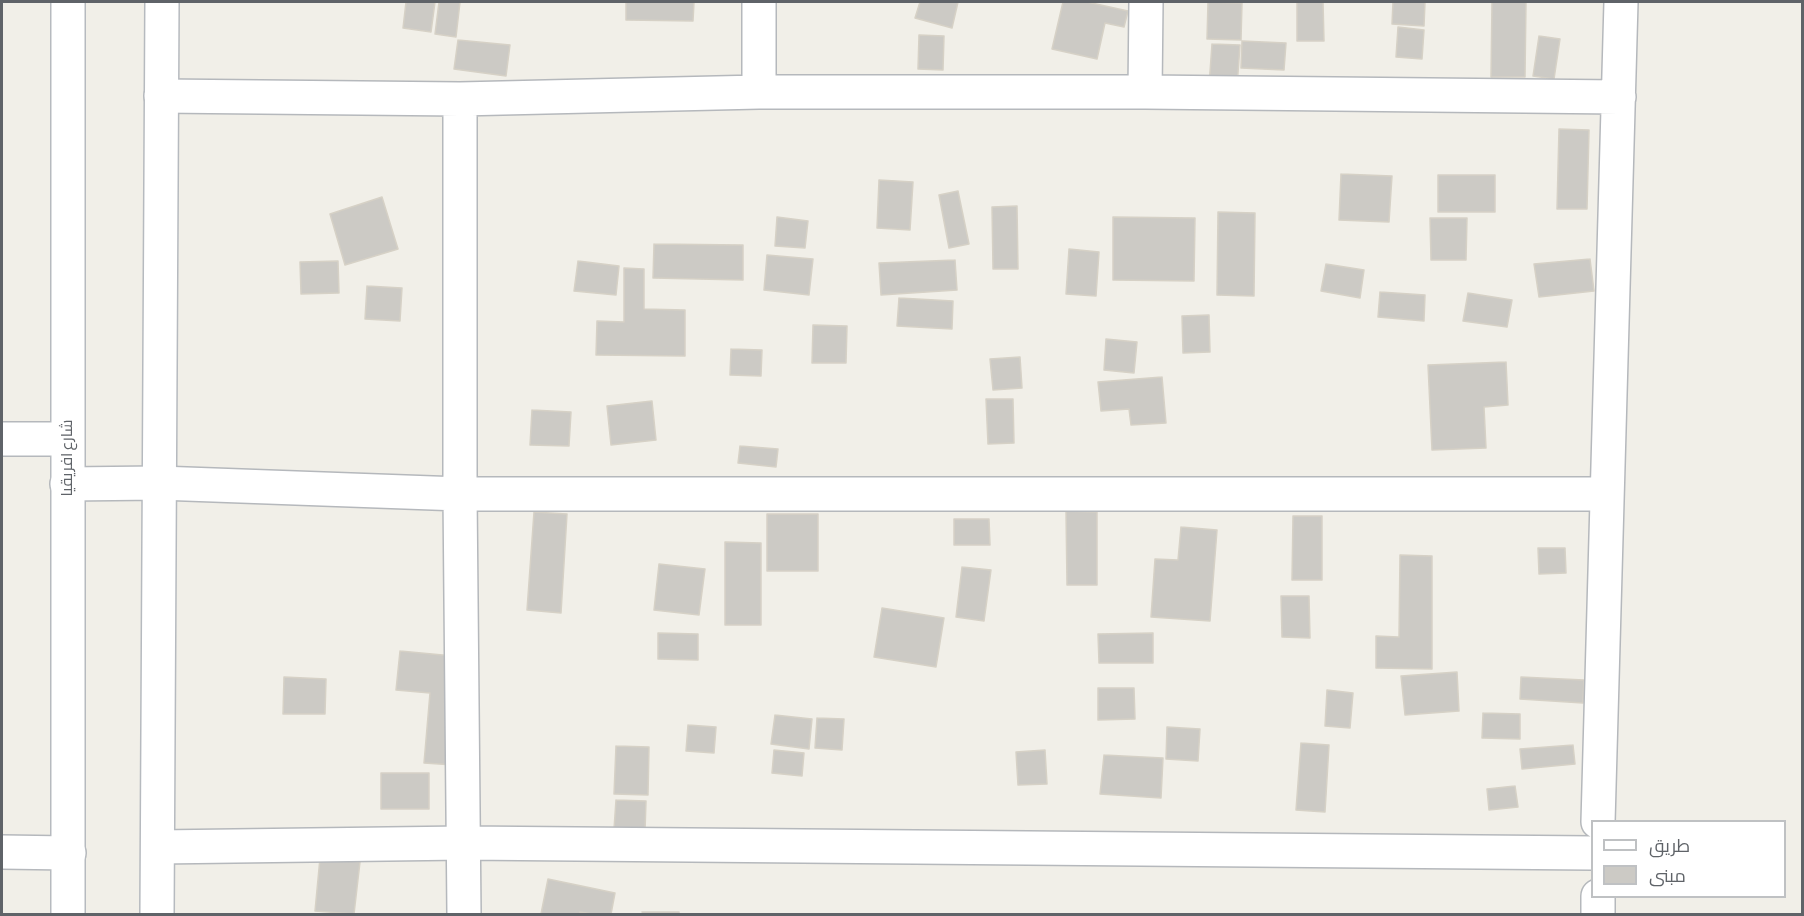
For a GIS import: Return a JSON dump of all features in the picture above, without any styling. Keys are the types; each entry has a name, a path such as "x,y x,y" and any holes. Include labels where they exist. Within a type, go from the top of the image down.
{"street":[{"name":"شارع افريقيا","path":"68,2 68,915"},
{"path":"157,915 162,2"},
{"path":"759,2 759,92"},
{"path":"1145,92 1146,2"},
{"path":"1598,820 1622,2"},
{"path":"162,96 460,99 759,92 1145,92 1619,97"},
{"path":"460,99 460,494 464,915"},
{"path":"2,439 67,439"},
{"path":"67,484 159,483 460,494 1607,494"},
{"path":"158,848 464,843 1591,854"},
{"path":"2,852 69,853"},
{"path":"1598,898 1598,915"}],"building":[{"path":"406,2 435,2 431,32 403,28"},
{"path":"439,2 460,2 456,37 435,34"},
{"path":"626,2 694,2 693,21 626,20"},
{"path":"920,2 958,2 952,28 915,18"},
{"path":"1063,2 1087,2 1128,11 1124,27 1105,23 1097,59 1052,49"},
{"path":"1208,2 1242,3 1241,40 1207,39"},
{"path":"1297,2 1323,2 1324,41 1297,41"},
{"path":"1393,2 1425,2 1424,26 1392,24"},
{"path":"1492,2 1526,2 1525,77 1491,77"},
{"path":"1398,27 1424,30 1422,59 1396,57"},
{"path":"919,35 944,36 943,70 918,69"},
{"path":"1539,36 1560,39 1554,79 1533,76"},
{"path":"458,40 510,45 506,76 454,69"},
{"path":"1242,41 1286,43 1284,70 1241,68"},
{"path":"1212,44 1240,45 1237,87 1209,86"},
{"path":"1559,129 1589,130 1587,209 1557,209"},
{"path":"1341,174 1392,176 1389,222 1339,220"},
{"path":"1438,175 1495,175 1495,212 1438,212"},
{"path":"879,180 913,182 910,230 877,228"},
{"path":"958,191 969,244 949,248 939,195"},
{"path":"382,197 398,249 345,265 330,214"},
{"path":"1017,206 1018,269 993,269 992,207"},
{"path":"1218,212 1255,213 1254,296 1217,295"},
{"path":"777,217 808,221 805,248 775,246"},
{"path":"1113,217 1195,218 1194,281 1113,280"},
{"path":"1430,218 1467,218 1466,260 1431,260"},
{"path":"654,244 743,245 743,280 653,278"},
{"path":"1069,249 1099,252 1096,296 1066,294"},
{"path":"767,255 813,259 809,295 764,290"},
{"path":"1590,259 1594,291 1539,297 1534,264"},
{"path":"955,260 957,290 881,295 879,263"},
{"path":"338,261 339,293 301,294 300,262"},
{"path":"578,261 619,266 616,295 574,291"},
{"path":"1326,264 1364,270 1360,298 1321,291"},
{"path":"624,268 644,269 644,309 685,310 685,356 596,355 597,321 624,322"},
{"path":"367,286 402,288 400,321 365,319"},
{"path":"1380,292 1425,295 1424,321 1378,317"},
{"path":"1468,293 1512,300 1507,327 1463,321"},
{"path":"899,298 953,301 952,329 897,326"},
{"path":"1209,315 1210,352 1183,353 1182,316"},
{"path":"813,325 847,326 846,363 812,363"},
{"path":"1106,339 1137,342 1134,373 1104,370"},
{"path":"731,349 762,350 761,376 730,375"},
{"path":"1020,357 1022,388 993,390 990,359"},
{"path":"1506,362 1508,405 1484,407 1486,448 1432,450 1428,365"},
{"path":"1162,377 1166,423 1131,425 1129,409 1101,411 1098,382"},
{"path":"986,399 1013,399 1014,443 988,444"},
{"path":"652,401 656,440 611,445 607,406"},
{"path":"532,410 571,412 569,446 530,445"},
{"path":"740,446 778,449 776,467 738,463"},
{"path":"1066,511 1097,512 1097,585 1067,585"},
{"path":"534,512 567,514 561,613 527,610"},
{"path":"767,514 818,514 818,571 767,571"},
{"path":"1293,516 1322,516 1322,580 1292,580"},
{"path":"954,519 989,519 990,545 954,545"},
{"path":"1181,527 1217,530 1210,621 1151,617 1155,559 1178,560"},
{"path":"725,542 761,543 761,625 725,625"},
{"path":"1538,548 1565,548 1566,573 1539,574"},
{"path":"1400,555 1432,556 1432,669 1376,668 1376,636 1399,637"},
{"path":"659,564 705,569 699,615 654,610"},
{"path":"962,567 991,570 984,621 956,617"},
{"path":"1281,596 1309,596 1310,638 1282,637"},
{"path":"882,608 944,618 936,667 874,657"},
{"path":"658,633 698,634 698,660 658,659"},
{"path":"1153,633 1153,663 1099,663 1098,634"},
{"path":"400,651 464,657 454,765 424,763 430,693 396,690"},
{"path":"1457,672 1459,711 1405,715 1401,676"},
{"path":"284,677 326,679 325,714 283,714"},
{"path":"1521,677 1584,680 1583,703 1520,699"},
{"path":"1098,688 1134,688 1135,719 1098,720"},
{"path":"1327,690 1353,693 1350,728 1325,726"},
{"path":"1483,713 1520,714 1520,739 1482,738"},
{"path":"775,715 812,719 809,749 771,744"},
{"path":"817,718 844,719 842,750 815,748"},
{"path":"688,725 716,727 714,753 686,751"},
{"path":"1167,727 1200,729 1198,761 1166,759"},
{"path":"1301,743 1329,745 1325,812 1296,810"},
{"path":"1573,745 1575,764 1522,769 1520,749"},
{"path":"616,746 649,747 648,795 614,794"},
{"path":"774,750 804,753 802,776 772,773"},
{"path":"1045,750 1047,784 1018,785 1016,752"},
{"path":"1104,755 1163,758 1161,798 1100,794"},
{"path":"381,773 429,773 429,809 381,809"},
{"path":"1515,786 1518,807 1489,810 1487,789"},
{"path":"616,800 646,801 645,831 614,829"},
{"path":"320,858 360,862 354,914 315,911"},
{"path":"548,879 615,893 611,914 580,912 580,914 541,914"},
{"path":"642,912 679,912 679,914 643,914"}]}
